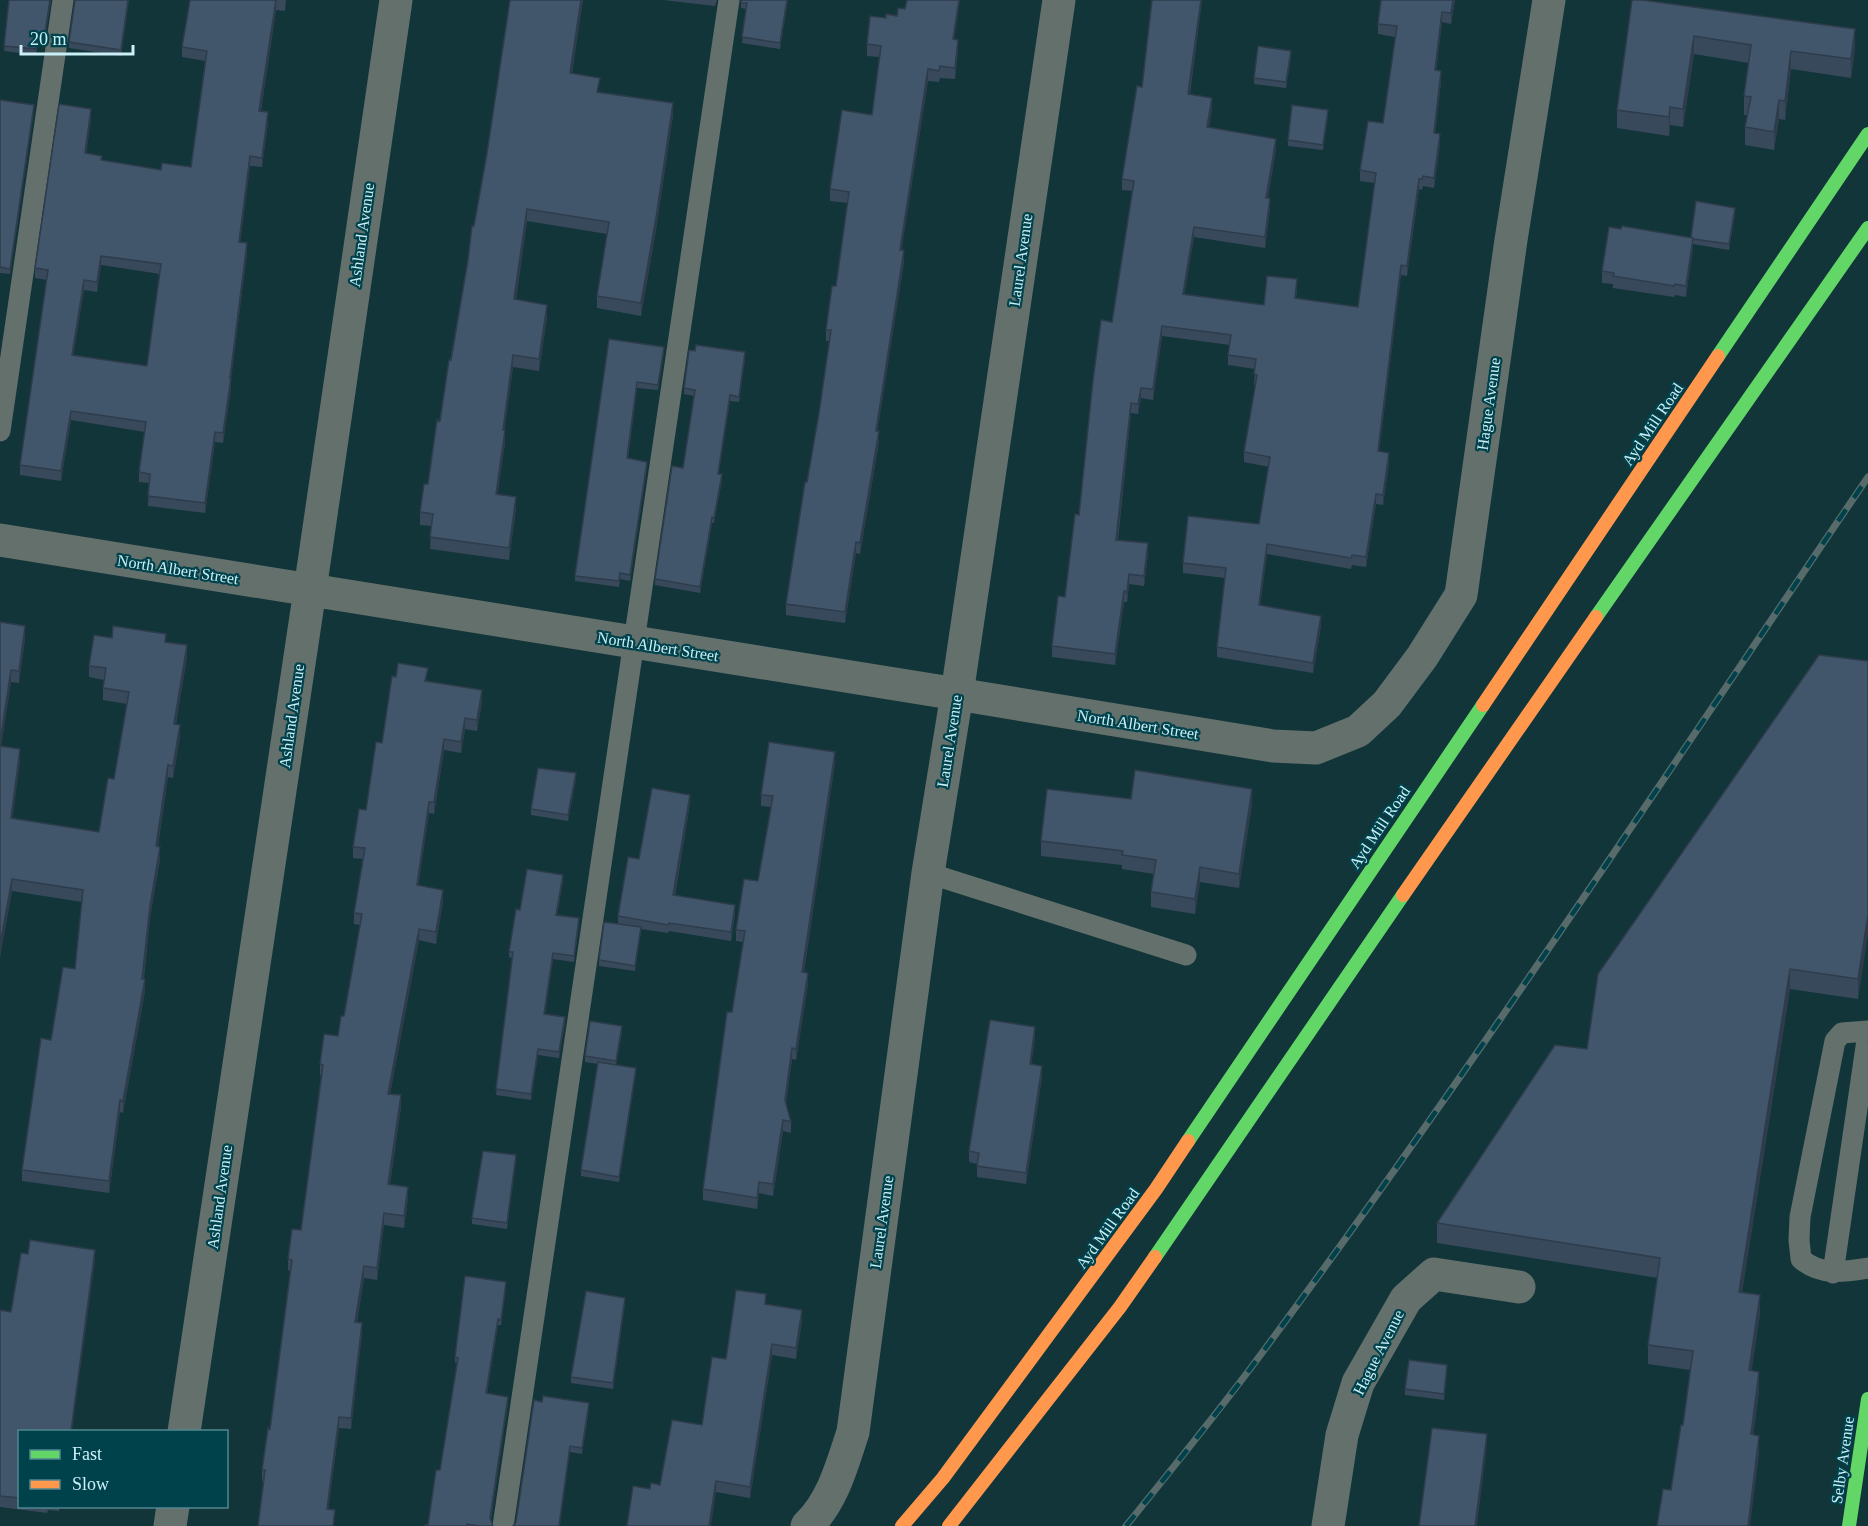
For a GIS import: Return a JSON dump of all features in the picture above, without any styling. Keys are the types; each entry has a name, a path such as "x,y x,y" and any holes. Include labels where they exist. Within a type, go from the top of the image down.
{"main road":[{"name":"Ayd Mill Road","path":"902,1526 943,1478 1156,1189 1868,134"},
{"path":"949,1526 1120,1307 1524,719 1868,228"},
{"name":"Selby Avenue","path":"1849,1526 1868,1400"}],"street":[{"name":"Ashland Avenue","path":"184,1430 396,0"},
{"name":"Laurel Avenue","path":"807,1526 816,1518 837,1481 853,1432 928,873 957,694 1059,0"},
{"name":"Hague Avenue","path":"1316,748 1358,731 1387,705 1422,657 1461,595 1511,240 1549,0"},
{"name":"North Albert Street","path":"0,540 1273,746 1316,748"},
{"name":"Hague Avenue","path":"1328,1526 1342,1435 1358,1383 1406,1299 1434,1274 1519,1287"},
{"path":"170,1526 173,1508"}],"lane":[{"path":"0,431 63,0"},
{"path":"502,1526 729,0"},
{"path":"928,873 1186,955"},
{"path":"1833,1273 1868,1032 1842,1033 1835,1041 1800,1216 1801,1259 1811,1267 1833,1273 1868,1268"}],"building":[{"path":"9,0 50,0 44,39 38,38 36,49 4,46"},
{"path":"75,0 128,0 121,50 69,42"},
{"path":"190,0 276,0 259,111 268,112 262,158 250,156 239,242 247,243 231,378 223,433 215,432 205,503 148,496 150,474 139,472 146,422 71,411 61,471 20,465 48,270 35,268 59,104 91,109 85,153 102,156 101,160 161,170 162,163 191,167 207,51 182,47","holes":["101,256 161,264 147,366 72,355 84,280 97,282"]},
{"path":"510,0 581,0 570,73 600,78 597,92 673,103 641,303 597,296 609,222 527,209 514,299 547,305 539,359 513,355 496,494 516,497 509,548 430,537 433,514 420,512 424,484 428,484 437,420 440,421 449,360 451,360 472,226 474,226 487,153"},
{"path":"741,0 787,0 780,43 742,37 747,3 741,3"},
{"path":"907,0 959,0 953,39 958,40 955,68 940,66 939,71 928,69 900,250 904,250 876,431 879,431 860,543 856,542 845,612 786,604 805,482 807,482 819,413 831,330 826,330 832,286 836,286 849,192 830,189 842,110 872,115 881,46 867,44 870,16 886,18 886,14 897,16 898,8 905,9"},
{"path":"1152,0 1201,0 1188,94 1212,98 1207,127 1276,139 1266,198 1270,198 1265,237 1194,227 1183,294 1264,305 1267,276 1297,279 1295,298 1358,307 1376,173 1360,170 1368,121 1383,123 1397,26 1378,24 1381,0 1453,0 1451,13 1442,12 1435,70 1441,71 1434,133 1440,134 1434,178 1423,176 1419,179 1407,266 1401,265 1378,451 1389,453 1383,495 1376,494 1366,557 1352,555 1351,558 1267,544 1259,605 1321,616 1313,663 1217,647 1226,568 1183,563 1188,516 1259,524 1270,457 1244,452 1257,375 1254,374 1256,359 1228,355 1231,335 1162,326 1153,389 1141,388 1138,404 1131,403 1116,540 1148,543 1144,576 1129,574 1127,592 1124,591 1115,654 1052,646 1058,596 1065,597 1075,514 1079,515 1101,320 1112,322 1134,181 1122,179 1137,86 1142,87"},
{"path":"1632,0 1855,29 1851,59 1791,51 1785,101 1779,100 1774,132 1745,127 1751,97 1744,96 1751,45 1694,36 1683,109 1670,107 1669,117 1617,110"},
{"path":"1258,46 1291,51 1286,82 1254,78"},
{"path":"0,100 34,105 10,269 0,267"},
{"path":"1292,105 1328,110 1323,145 1288,140"},
{"path":"1696,201 1735,208 1729,244 1691,237"},
{"path":"1622,226 1693,238 1686,286 1613,276 1614,273 1602,271 1609,227 1621,229"},
{"path":"609,339 664,347 658,385 637,382 627,458 647,462 630,575 620,573 619,581 575,576"},
{"path":"696,345 745,352 739,397 730,395 718,474 722,474 700,587 655,579 672,466 683,468 695,390 684,388 689,350 695,351"},
{"path":"0,622 25,626 19,671 11,670 0,742"},
{"path":"113,626 166,634 165,642 187,645 174,724 180,725 173,766 168,765 156,846 160,847 150,906 142,979 145,979 123,1101 120,1100 109,1181 22,1170 41,1038 51,1040 63,967 75,969 83,890 12,879 0,945 0,746 20,749 11,818 99,832 108,778 114,779 129,692 103,688 106,668 89,666 94,635 112,638"},
{"path":"1819,655 1868,661 1868,915 1858,979 1790,969 1739,1292 1760,1295 1749,1370 1759,1372 1751,1434 1759,1436 1748,1526 1657,1526 1663,1489 1671,1490 1693,1351 1648,1345 1660,1258 1437,1223 1555,1045 1587,1049 1598,974"},
{"path":"398,663 428,668 425,681 482,690 477,720 465,718 461,742 444,739 434,802 429,802 417,885 443,890 436,932 419,929 388,1094 401,1095 388,1184 408,1187 404,1216 384,1213 377,1268 364,1266 355,1322 362,1323 351,1418 339,1417 327,1509 335,1510 333,1526 258,1526 265,1470 262,1470 268,1428 270,1429 292,1260 288,1259 292,1229 301,1230 323,1065 320,1064 324,1034 338,1036 341,1016 344,1016 362,914 354,913 365,848 353,847 359,809 366,810 376,742 382,743 392,676 396,677"},
{"path":"769,742 835,752 802,972 808,973 796,1049 792,1048 785,1100 791,1122 783,1120 773,1184 759,1182 757,1198 703,1189 727,1012 732,1012 745,931 736,930 744,879 758,881 773,796 761,795"},
{"path":"538,768 576,773 568,815 531,809"},
{"path":"1135,770 1252,789 1239,874 1200,867 1195,899 1151,892 1156,860 1122,855 1123,851 1041,841 1047,789 1131,799"},
{"path":"652,788 690,795 673,895 735,905 731,932 669,923 668,925 618,916 628,857 639,859"},
{"path":"527,869 563,875 556,915 579,918 574,956 553,953 544,1014 565,1017 559,1052 538,1049 531,1094 496,1089 513,952 509,952 516,909 520,910"},
{"path":"604,922 641,927 635,966 599,960"},
{"path":"990,1020 1035,1027 1030,1064 1042,1066 1026,1173 977,1166 979,1153 969,1151"},
{"path":"590,1021 622,1026 616,1061 585,1056"},
{"path":"598,1062 636,1068 619,1177 581,1170"},
{"path":"483,1151 516,1155 507,1223 472,1218"},
{"path":"30,1240 95,1250 71,1430 18,1430 18,1498 0,1496 0,1310 11,1312 21,1253 28,1254"},
{"path":"465,1276 506,1282 501,1320 498,1319 486,1393 508,1397 490,1518 493,1526 467,1524 467,1526 425,1526 428,1525 436,1470 440,1470 458,1358 455,1357"},
{"path":"736,1290 766,1294 765,1304 802,1310 796,1348 772,1344 750,1487 716,1481 709,1526 627,1526 633,1486 650,1489 651,1483 660,1485 672,1420 702,1425 712,1357 726,1359"},
{"path":"586,1291 625,1298 613,1383 571,1377"},
{"path":"1409,1360 1447,1365 1444,1394 1405,1389"},
{"path":"543,1396 589,1403 582,1448 570,1446 559,1526 513,1526 516,1522 534,1400 542,1402"},
{"path":"1432,1428 1487,1434 1475,1526 1419,1526"}],"railway":[{"path":"1126,1526 1250,1369 1409,1149 1564,926 1868,477"}],"traffic: fast":[{"path":"1718,356 1868,134"},
{"path":"1596,617 1868,228"},
{"path":"1188,1141 1483,705"},
{"path":"1155,1257 1403,895"},
{"path":"1849,1526 1868,1399"}],"traffic: slow":[{"path":"1483,705 1718,356"},
{"path":"1403,895 1596,617"},
{"path":"902,1526 943,1478 1156,1189 1188,1141"},
{"path":"949,1526 1120,1307 1155,1257"}]}
